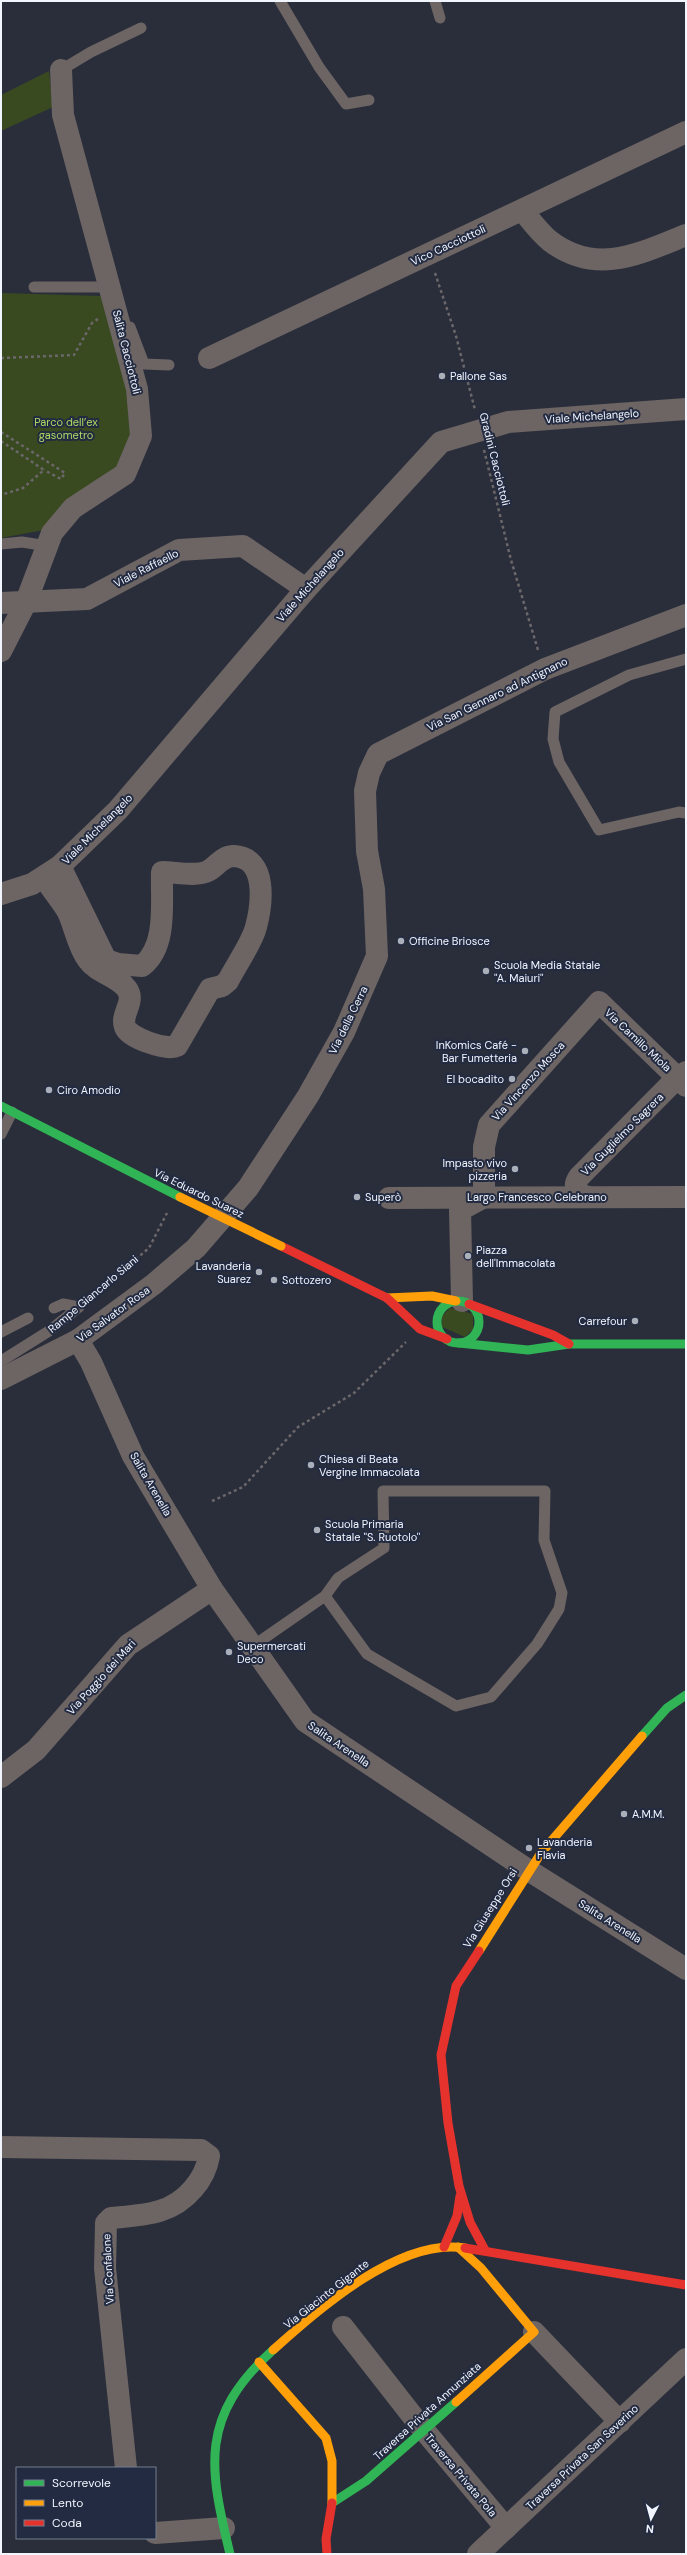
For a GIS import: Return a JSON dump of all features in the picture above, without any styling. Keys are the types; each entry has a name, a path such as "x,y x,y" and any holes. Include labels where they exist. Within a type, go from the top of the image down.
{"main road":[{"name":"Via Eduardo Suarez","path":"1,1107 180,1197 387,1298"},
{"path":"387,1298 432,1296 462,1302 553,1335 569,1344"},
{"path":"387,1298 420,1329 459,1343 510,1350 554,1349 569,1344 686,1344"},
{"path":"447,1339 440,1333 438,1319 444,1306 462,1302 477,1313 479,1326 472,1338 459,1343"},
{"name":"Via Giuseppe Orsi","path":"485,2250 470,2222 459,2186 448,2123 441,2055 456,1986 528,1870 667,1708 686,1695"},
{"name":"Via Giuseppe Orsi","path":"444,2248 460,2209 459,2186"},
{"path":"458,2247 502,2292 534,2332"},
{"name":"Via Giacinto Gigante","path":"230,2554 214,2474 215,2444 219,2427 233,2397 259,2362 370,2273 405,2257 444,2248 458,2247 485,2250 686,2286"},
{"path":"508,2266 514,2256"},
{"path":"502,2292 504,2278"},
{"name":"Traversa Privata Annunziata","path":"332,2503 366,2481 534,2332"},
{"path":"259,2362 326,2438 331,2450 332,2503 327,2532 327,2554"},
{"path":"332,2465 339,2476 347,2480 366,2481"}],"street":[{"name":"Salita Cacciottoli","path":"1,651 26,602 52,533 73,508 125,474 141,436 137,389 63,115 61,70"},
{"name":"Vico Cacciottoli","path":"209,358 428,254 523,211 686,132"},
{"path":"523,211 550,240 578,257 612,261 642,253 686,236"},
{"name":"Viale Michelangelo","path":"1,894 52,871 118,810 306,589 441,442 508,422 686,409"},
{"name":"Viale Raffaello","path":"1,603 87,599 179,550 243,546 306,589"},
{"name":"Via San Gennaro ad Antignano","path":"378,754 545,669 686,615"},
{"name":"Via della Cerra","path":"196,1248 248,1188 308,1096 344,1032 378,956 374,889 367,851 365,791 369,773 378,754"},
{"path":"232,856 250,862 258,871 261,886 256,928 228,981 222,986 210,989 177,1046 171,1049 164,1048 131,1034 125,1028 125,1018 130,1001 129,991 124,985 88,961 52,871 106,960 142,966 150,960 160,936 162,872 207,871 221,860 232,856"},
{"name":"Via Camillo Miola","path":"598,1002 683,1078"},
{"name":"Via Vincenzo Mosca","path":"484,1197 484,1147 489,1125 598,1002"},
{"name":"Via Guglielmo Sagrera","path":"589,1197 581,1195 576,1189 576,1183 579,1177 683,1078"},
{"path":"462,1302 460,1210 484,1197"},
{"name":"Largo Francesco Celebrano","path":"389,1198 686,1197"},
{"name":"Via Salvator Rosa","path":"1,1379 78,1340 154,1284 196,1248"},
{"name":"Salita Arenella","path":"78,1340 91,1362 133,1456 212,1589 306,1721 528,1870 686,1969"},
{"name":"Via Poggio dei Mari","path":"1,1777 36,1750 128,1645 212,1589"},
{"name":"Via Confalone","path":"1,2148 201,2150 209,2156 198,2184 180,2203 154,2214 111,2218 106,2223 105,2268 126,2467"},
{"name":"Traversa Privata Pola","path":"343,2327 423,2429 506,2528"},
{"path":"534,2332 620,2422"},
{"name":"Traversa Privata San Severino","path":"478,2554 686,2359"},
{"path":"156,2533 224,2528"}],"lane":[{"path":"280,1 319,67 346,104 369,100"},
{"path":"435,1 440,18"},
{"name":"Salita Cacciottoli","path":"61,70 91,52 141,28"},
{"path":"34,287 113,300 131,328 144,364 169,365"},
{"path":"1,544 22,542 47,546"},
{"path":"686,658 629,675 555,712 553,739 559,762 599,830 679,812 686,813"},
{"path":"1,1134 12,1112"},
{"path":"54,1308 63,1304 79,1307"},
{"name":"Rampe Giancarlo Siani","path":"1,1361 49,1332 79,1307"},
{"path":"1,1332 28,1318"},
{"path":"253,1646 325,1596 338,1578 384,1548 383,1491 545,1491 544,1540 562,1593 559,1609 537,1644 491,1697 456,1706 367,1654 325,1596"}],"path":[{"name":"Gradini Cacciottoli","path":"428,254 456,336 478,431 490,467 518,582 545,669"},
{"path":"1,358 74,356 92,323 106,313 113,300"},
{"path":"1,432 65,473 61,479 44,470 1,441"},
{"path":"1,495 22,488 44,470"},
{"name":"Rampe Giancarlo Siani","path":"79,1307 149,1248 168,1211"},
{"path":"212,1501 243,1486 298,1427 354,1393 420,1329"}],"green space":[{"path":"49,71 53,107 1,131 1,95"},
{"name":"Parco dell’ex gasometro","path":"1,293 102,296 127,392 133,441 120,470 44,530 1,538"},
{"path":"450,1308 473,1314 473,1329 465,1337 442,1327 442,1316"}],"traffic: fast":[{"path":"1,1106 180,1197"},
{"path":"458,1301 473,1307 479,1322 473,1337 458,1343 443,1337 437,1322 443,1307 458,1301"},
{"path":"459,1343 528,1350 569,1344 686,1344"},
{"path":"642,1736 667,1708 686,1695"},
{"path":"230,2554 217,2495 215,2469 216,2444 221,2421 232,2398 249,2374 273,2350"},
{"path":"332,2503 366,2481 456,2402"}],"traffic: slow":[{"path":"180,1197 281,1246"},
{"path":"387,1298 432,1296 456,1301"},
{"path":"479,1951 541,1853 642,1736"},
{"path":"456,2402 534,2332 481,2268 458,2247"},
{"path":"273,2350 336,2297 387,2265 413,2254 440,2248 465,2248"},
{"path":"259,2362 326,2438 332,2461 332,2503"}],"traffic: jam":[{"path":"281,1246 387,1298 420,1329 447,1339"},
{"path":"469,1304 553,1335 569,1344"},
{"path":"479,1951 456,1986 441,2055 448,2123 459,2186 470,2222 485,2250"},
{"path":"444,2247 457,2216 460,2196"},
{"path":"465,2248 686,2285"},
{"path":"327,2554 326,2539 332,2503"}],"place":[{"name":"Pallone Sas","path":"442,376"},
{"name":"Officine Briosce","path":"401,941"},
{"name":"Scuola Media Statale ''A. Maiuri''","path":"486,971"},
{"name":"InKomics Café - Bar Fumetteria","path":"525,1051"},
{"name":"El bocadito","path":"512,1079"},
{"name":"Ciro Amodio","path":"49,1090"},
{"name":"Impasto vivo pizzeria","path":"515,1169"},
{"name":"Superò","path":"357,1197"},
{"name":"Piazza dell'Immacolata","path":"468,1256"},
{"name":"Lavanderia Suarez","path":"259,1272"},
{"name":"Sottozero","path":"274,1280"},
{"name":"Carrefour","path":"635,1321"},
{"name":"Chiesa di Beata Vergine Immacolata","path":"311,1465"},
{"name":"Scuola Primaria Statale ''S. Ruotolo''","path":"317,1530"},
{"name":"Supermercati Deco","path":"229,1652"},
{"name":"A.M.M.","path":"624,1814"},
{"name":"Lavanderia Flavia","path":"529,1848"}]}
